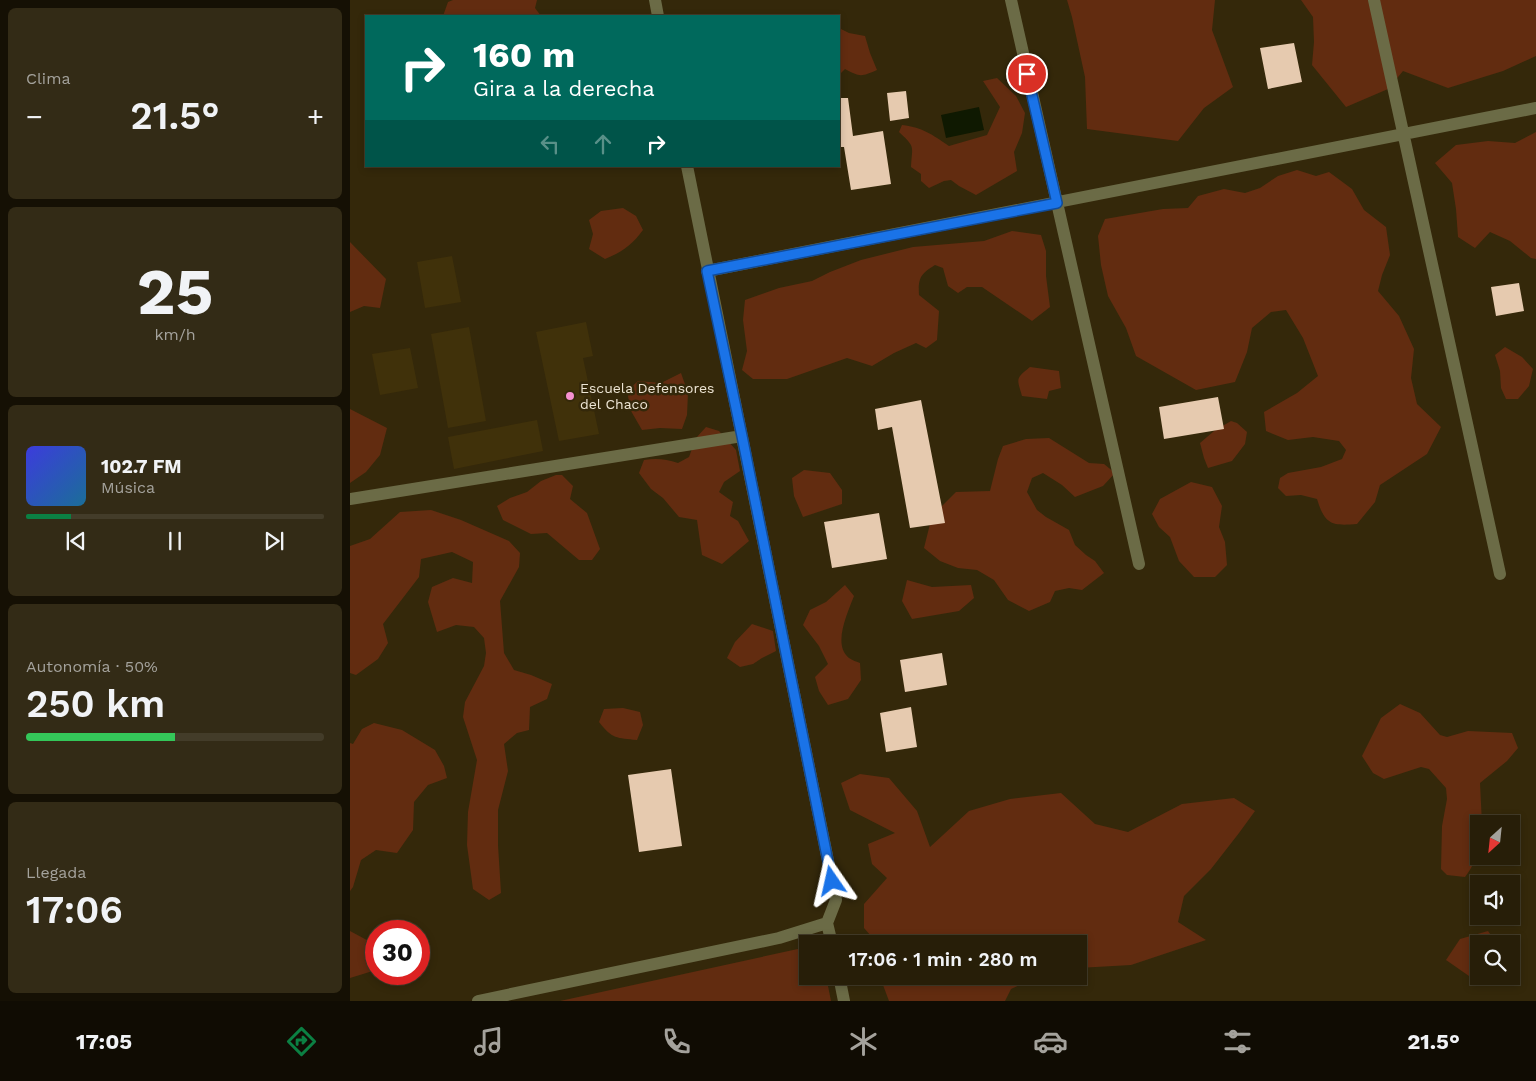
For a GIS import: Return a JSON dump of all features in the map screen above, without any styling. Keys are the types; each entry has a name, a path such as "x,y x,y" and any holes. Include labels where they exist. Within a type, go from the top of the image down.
{"street":[{"path":"655,0 658,15"},
{"path":"1010,0 1138,564"},
{"path":"1374,0 1500,574"},
{"path":"707,271 1536,108"},
{"path":"687,167 836,900 827,922 830,935"},
{"path":"350,499 742,436"},
{"path":"478,1001 779,938 827,922"},
{"path":"841,985 844,1001"}],"shaded area":[{"path":"453,0 537,0 535,8 540,15 443,15 448,2"},
{"path":"1067,0 1215,0 1212,30 1233,87 1204,108 1178,141 1087,129 1085,77"},
{"path":"1301,0 1536,0 1536,56 1503,71 1448,88 1403,71 1388,89 1346,107 1312,65 1314,42 1313,17"},
{"path":"840,28 849,33 865,36 877,70 861,75 854,74 845,69 840,74"},
{"path":"997,78 1016,96 1025,113 1022,133 1014,152 1017,171 976,195 951,180 929,188 921,181 921,174 911,167 912,147 899,132 902,125 927,132 949,146 987,135 1000,107 983,81"},
{"path":"979,107 984,130 946,138 941,115"},
{"path":"1536,132 1536,259 1531,258 1510,241 1490,232 1475,248 1458,237 1452,183 1435,163 1456,145 1488,141 1515,143"},
{"path":"1297,170 1316,176 1329,172 1352,189 1364,210 1386,227 1390,255 1378,291 1399,316 1414,349 1411,378 1417,404 1441,427 1427,454 1380,485 1375,502 1357,524 1335,524 1323,514 1317,499 1301,495 1286,496 1278,488 1280,478 1288,473 1321,467 1342,459 1346,450 1339,441 1313,437 1288,440 1266,431 1264,412 1297,393 1318,376 1303,338 1286,310 1271,312 1252,328 1247,352 1235,382 1196,390 1136,356 1126,328 1108,296 1101,265 1098,236 1105,219 1163,209 1188,208 1198,196 1224,189 1245,193 1260,188 1278,176"},
{"path":"623,208 636,216 643,230 626,248 605,259 589,249 593,234 589,220 601,211"},
{"path":"1012,231 1041,235 1046,251 1046,276 1050,307 1032,321 982,287 967,287 958,293 948,286 943,268 935,265 926,271 921,277 919,284 919,295 939,311 937,340 926,348 916,343 872,366 847,358 787,379 753,379 742,370 747,351 743,320 745,300 779,288 812,281 861,260 913,247 984,241"},
{"path":"350,242 386,279 380,308 364,306 350,312"},
{"path":"452,256 461,302 425,308 417,262"},
{"name":"Escuela Defensores del Chaco","path":"586,322 593,356 583,358 599,434 559,441 536,332"},
{"path":"469,327 486,421 448,428 431,334"},
{"path":"1505,347 1522,357 1533,369 1529,386 1518,399 1506,399 1501,388 1500,371 1495,355"},
{"path":"410,348 418,388 380,395 372,354"},
{"path":"1030,367 1059,371 1061,388 1049,391 1047,399 1022,396 1018,379"},
{"path":"681,373 688,393 687,415 682,429 660,428 642,430 631,411 627,391 638,381 661,383"},
{"path":"350,409 387,428 380,455 366,472 350,483"},
{"path":"537,420 543,451 454,469 448,437"},
{"path":"1231,421 1237,423 1247,432 1245,444 1232,461 1208,468 1200,443 1214,431"},
{"path":"706,427 719,431 736,450 740,471 724,482 719,492 733,502 730,516 738,521 749,541 722,564 702,555 697,520 679,517 663,498 651,489 639,473 644,460 661,459 678,463 689,457 696,438"},
{"path":"1049,438 1089,463 1104,464 1115,473 1103,486 1075,497 1062,485 1043,473 1032,478 1027,492 1037,510 1069,530 1075,545 1095,561 1104,573 1082,590 1069,588 1055,591 1050,602 1029,611 1008,600 994,580 977,570 958,568 940,561 924,548 932,516 956,492 990,491 1003,446 1026,439"},
{"path":"804,470 830,473 842,490 842,504 803,517 794,496 792,478"},
{"path":"556,475 562,475 573,486 570,499 587,513 600,549 592,560 579,560 547,533 531,534 503,520 497,506 510,498 527,492 541,481"},
{"path":"1191,482 1212,487 1222,506 1219,527 1225,542 1227,565 1215,577 1194,577 1179,561 1170,537 1159,527 1152,514 1160,499"},
{"path":"431,510 461,520 509,541 520,553 519,567 500,601 504,653 514,670 552,684 547,699 530,707 529,730 517,733 504,744 508,771 498,810 501,893 489,900 473,889 467,845 468,812 477,760 463,717 465,702 484,666 486,653 484,638 474,627 456,625 437,632 428,602 432,587 453,578 472,583 473,562 452,552 421,559 419,577 383,624 388,643 378,659 356,675 350,673 350,546 370,539 400,512"},
{"path":"907,580 932,587 971,585 974,598 959,611 912,619 902,601"},
{"path":"845,585 854,596 845,619 842,645 844,652 849,658 860,663 861,680 848,699 828,705 819,691 815,677 828,664 819,646 803,625 810,610 826,602"},
{"path":"752,624 773,631 776,651 753,664 740,667 727,658 735,642"},
{"path":"1400,704 1420,713 1440,735 1447,737 1468,731 1512,733 1518,748 1507,761 1480,783 1482,815 1470,815 1470,865 1472,865 1465,877 1447,875 1441,869 1442,826 1447,799 1446,788 1429,769 1421,767 1384,779 1373,773 1362,756 1381,718"},
{"path":"623,708 640,712 643,725 637,740 615,737 599,722 604,709"},
{"path":"374,723 402,730 435,750 444,766 447,778 428,785 414,802 413,830 397,853 376,850 361,860 350,891 350,743 353,744 362,729"},
{"path":"860,774 889,778 917,811 930,847 969,811 1010,799 1061,793 1095,824 1128,832 1182,804 1234,798 1255,811 1211,869 1184,896 1178,922 1206,940 1131,965 1087,967 1087,935 870,935 864,928 864,904 887,878 872,864 868,844 895,833 850,810 841,783"},
{"path":"350,931 365,939 365,973 350,978"},
{"path":"1488,931 1491,935 1474,935"},
{"path":"1470,936 1470,976 1446,960 1460,939"},
{"path":"799,949 799,985 828,985 831,1001 560,1001"},
{"path":"883,985 1020,985 1011,989 1005,1001 889,1001"}],"building":[{"path":"1294,43 1302,82 1268,89 1260,48"},
{"path":"906,91 909,118 890,121 887,93"},
{"path":"840,98 848,98 853,136 883,131 891,184 851,190 844,147 840,147"},
{"path":"1519,283 1524,311 1496,316 1491,287"},
{"path":"1218,397 1224,429 1164,439 1159,407"},
{"path":"921,400 945,523 910,528 892,427 878,430 875,409"},
{"path":"879,513 887,559 832,568 824,522"},
{"path":"942,653 947,685 905,692 900,660"},
{"path":"911,707 917,747 886,752 880,713"},
{"path":"671,769 682,846 639,852 628,775"}],"place":[{"name":"Escuela Defensores del Chaco","path":"570,396"}],"route":[{"path":"832,881 707,271 1057,203 1027,74"}]}
